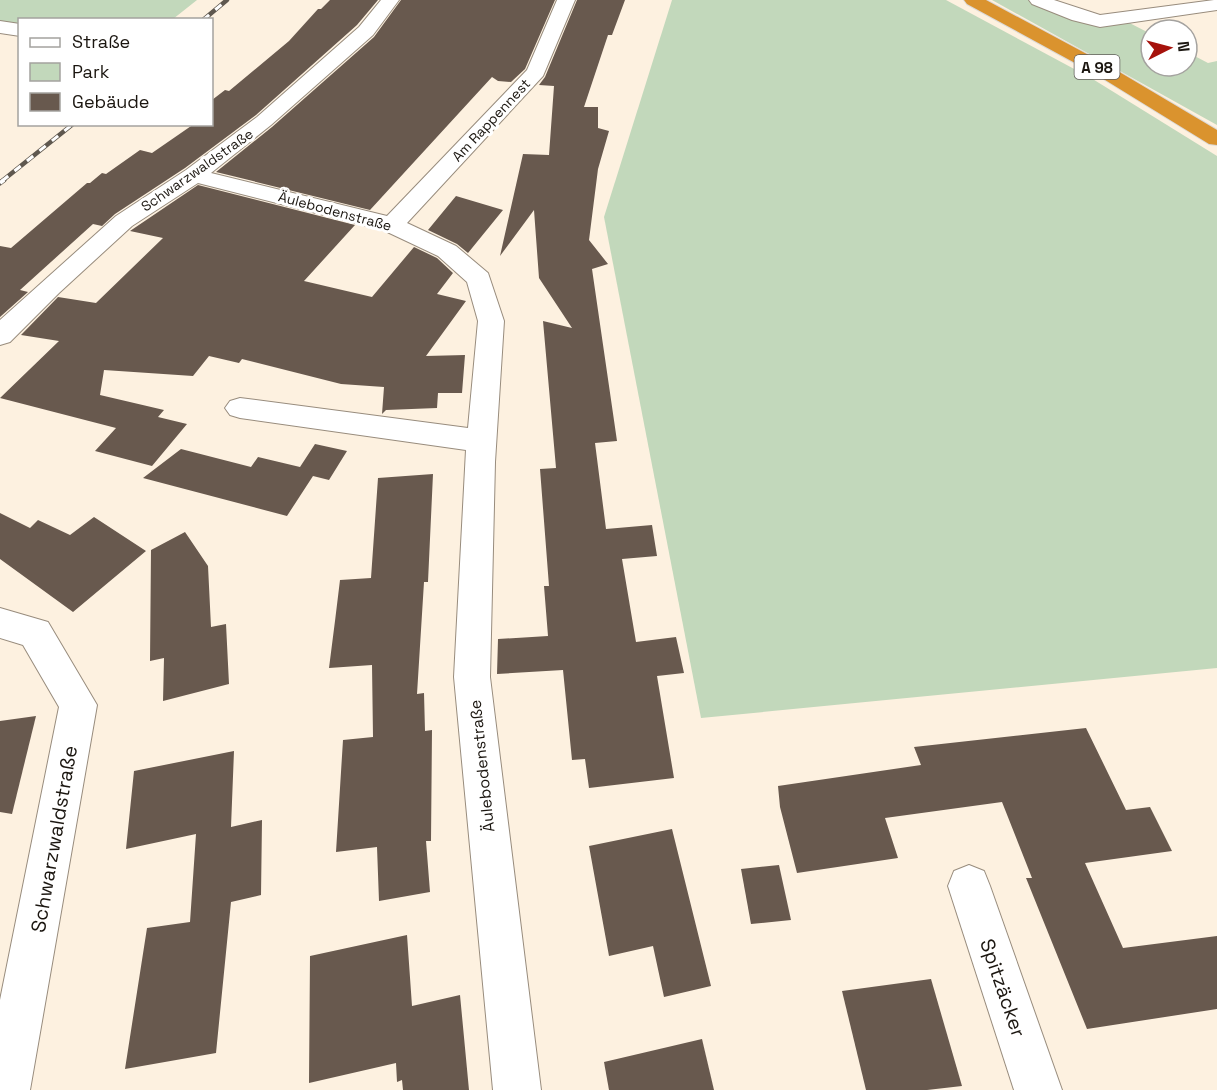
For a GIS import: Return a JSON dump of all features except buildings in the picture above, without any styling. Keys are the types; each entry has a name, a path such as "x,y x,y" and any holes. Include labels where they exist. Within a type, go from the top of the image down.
{"highway":[{"name":"A 98","path":"973,0 1104,71 1217,139"}],"street":[{"name":"Schwarzwaldstraße","path":"0,336 50,286 124,221 194,175 264,121 358,38 390,0"},
{"name":"Am Rappennest","path":"392,225 536,72 566,0"},
{"path":"1038,0 1078,16 1100,21 1217,6"},
{"path":"0,27 18,30"},
{"name":"Äulebodenstraße","path":"194,175 392,225 447,251 478,279 491,321 482,441 472,677 517,1090"},
{"path":"240,408 482,441"},
{"name":"Schwarzwaldstraße","path":"0,623 35,633 78,705 6,1090"},
{"name":"Spitzäcker","path":"969,886 1038,1090"}],"green space":[{"path":"0,0 197,0 174,18 18,18 18,24 0,21"},
{"path":"672,0 946,0 1091,78 1217,156 1217,668 701,718 604,217"},
{"path":"992,0 1048,0 1097,15 1114,15 1139,28 1139,78 1199,78 1199,58 1208,63 1217,61 1217,125"}],"railway":[{"path":"205,18 227,0"},
{"path":"2,181 71,126"},
{"path":"0,183 4,180"}]}
